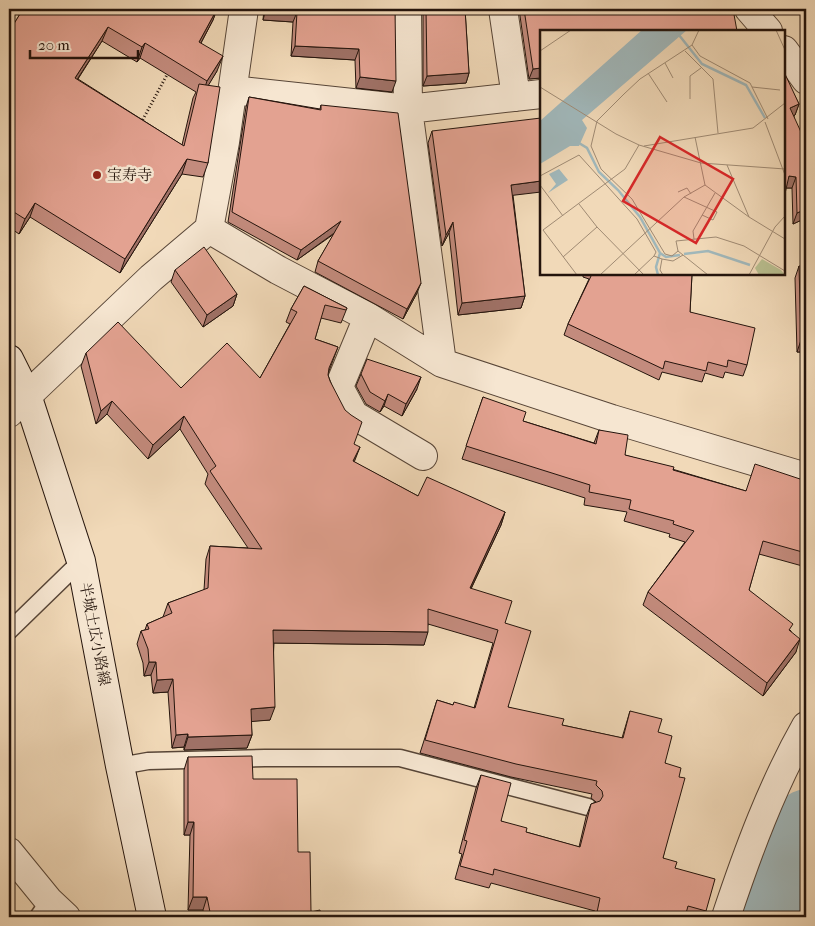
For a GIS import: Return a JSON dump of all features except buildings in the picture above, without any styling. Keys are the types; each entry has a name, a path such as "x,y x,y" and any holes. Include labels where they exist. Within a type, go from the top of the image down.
{"street":[{"path":"18,404 144,284 209,229 233,90 244,9"},
{"path":"407,9 408,109 442,362"},
{"path":"233,90 408,109 529,96 503,9"},
{"path":"749,9 767,30"},
{"path":"785,51 806,80"},
{"path":"209,229 278,270 368,317 442,362 612,419 806,477"},
{"path":"368,317 340,387 354,415 423,456"},
{"name":"半城土広小路線","path":"9,359 18,404 81,560 120,766 152,917"},
{"path":"726,917 748,851 788,759 806,726"},
{"path":"9,852 51,912"}],"lane":[{"path":"9,631 81,560"},
{"path":"120,766 148,761 256,758 400,758 588,807"}],"path":[{"path":"138,128 170,68"}],"waterway":[{"path":"771,917 806,822"}],"place":[{"name":"宝寿寺","path":"97,175"}]}
